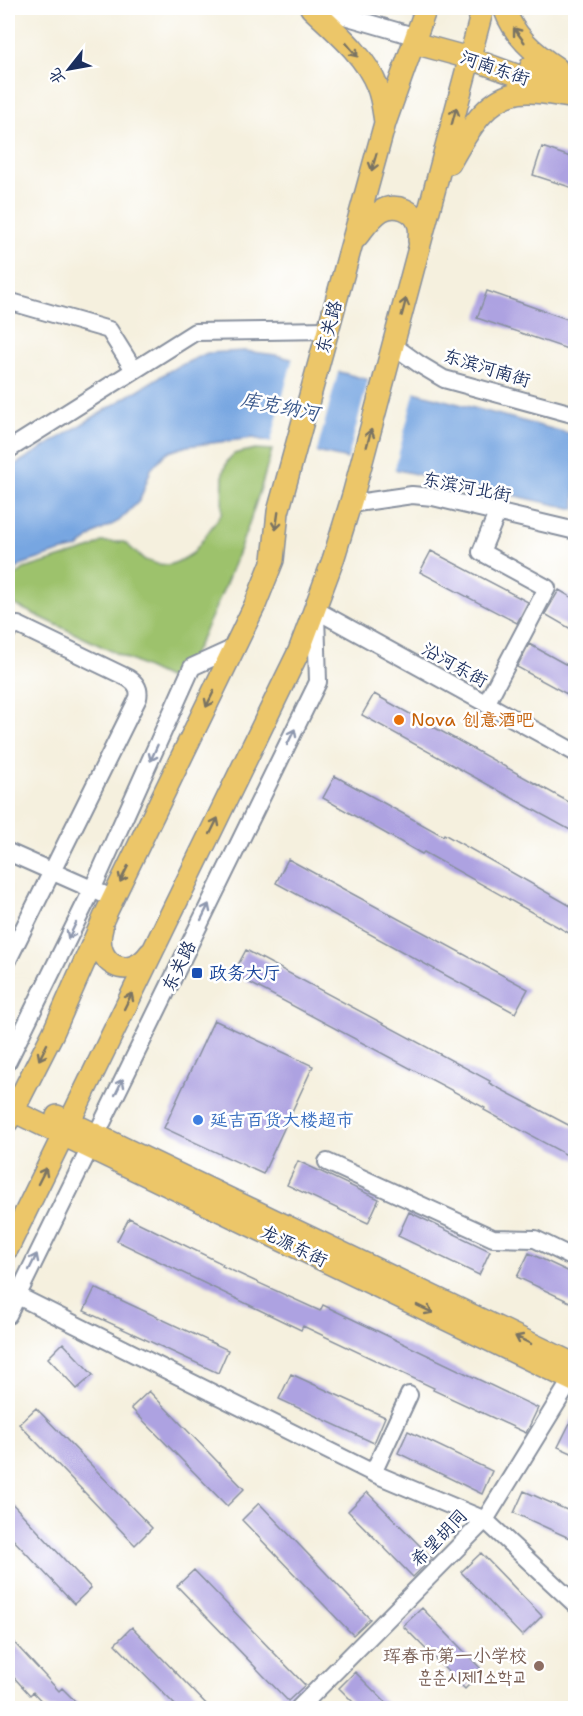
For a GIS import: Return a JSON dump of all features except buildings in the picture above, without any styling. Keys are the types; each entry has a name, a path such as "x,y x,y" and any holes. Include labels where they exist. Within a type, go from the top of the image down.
{"main road":[{"path":"311,8 348,44 377,84 385,123"},
{"name":"东关路","path":"17,1102 53,1033 109,906 236,647 273,560 278,512 385,123 426,8"},
{"name":"东关路","path":"8,1248 299,651 316,610 352,499 483,8"},
{"path":"504,8 519,37 535,53 576,81"},
{"name":"河南东街","path":"417,37 576,81"},
{"name":"河南东街","path":"471,52 576,97"},
{"path":"436,187 471,125 496,101 528,91 576,97"},
{"path":"352,243 378,213 384,209 398,207 406,209 417,220 418,254"},
{"path":"109,906 99,938 103,955 109,962 116,966 132,967 146,959 155,946"},
{"name":"龙源东街","path":"17,1102 66,1128 574,1374"}],"street":[{"path":"317,8 417,37"},
{"path":"8,301 109,330 134,370"},
{"path":"8,450 195,332 328,330"},
{"name":"东滨河南街","path":"392,353 419,364 444,379 576,415"},
{"name":"东滨河北街","path":"352,499 412,495 433,497 576,531"},
{"path":"486,704 547,588 481,552 498,511"},
{"name":"沿河东街","path":"316,610 576,753"},
{"name":"东关路","path":"8,1315 12,1293 93,1141 318,682 316,610"},
{"path":"8,630 18,625 128,678 138,688 138,698 8,960"},
{"path":"8,1061 92,890 192,667 236,647"},
{"path":"8,852 92,890 109,906"},
{"path":"8,1068 17,1102"},
{"path":"327,1162 493,1238 535,1239 576,1259"},
{"path":"12,1293 373,1473 484,1520 576,1605"},
{"name":"希望胡同","path":"299,1708 484,1520 574,1374"},
{"path":"373,1473 410,1395"}],"green space":[{"path":"255,449 272,450 252,514 211,618 191,659 176,682 13,604 8,608 8,582 24,569 92,548 101,542 124,542 145,560 157,564 169,565 193,553 222,513 223,472 228,460 234,454"}],"water":[{"name":"库克纳河","path":"245,351 276,355 575,435 575,509 253,438 187,446 166,453 151,469 140,500 119,521 94,534 78,548 23,564 8,576 8,469 171,370 207,353"}],"pier":[{"path":"293,357 339,369 316,455 270,445"},
{"path":"369,377 415,390 394,472 347,462"}],"place":[{"name":"Nova 创意酒吧","path":"399,720"},
{"name":"政务大厅","path":"197,973"},
{"name":"延吉百货大楼超市","path":"198,1120"},
{"name":"珲春市第一小学校 훈춘시제1소학교","path":"539,1666"}]}
